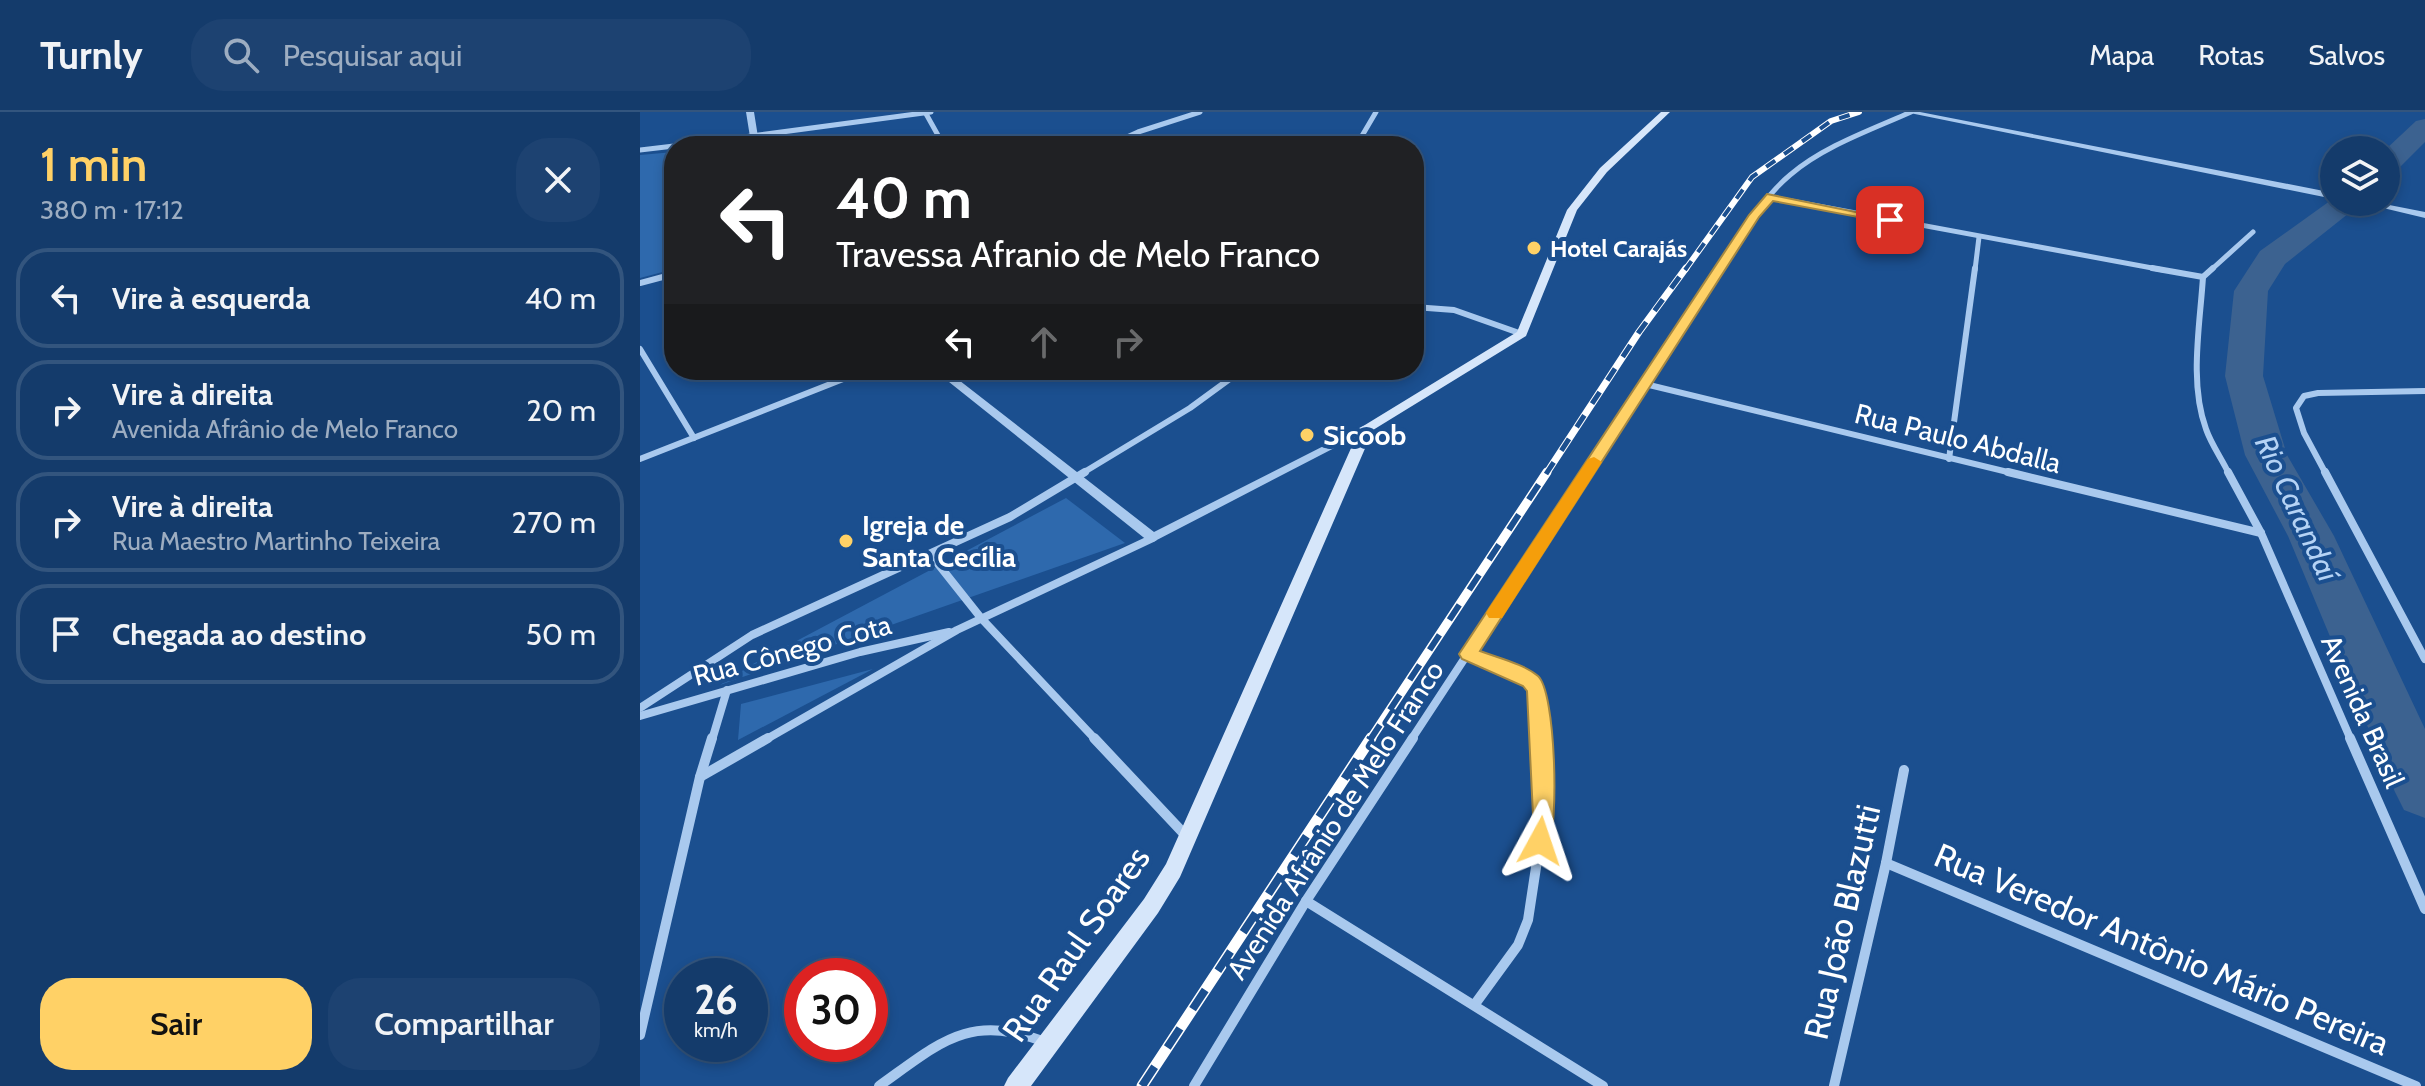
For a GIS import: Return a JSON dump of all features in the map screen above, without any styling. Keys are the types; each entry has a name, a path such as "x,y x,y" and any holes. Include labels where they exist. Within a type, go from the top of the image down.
{"main road":[{"path":"1367,428 1522,334 1572,210 1583,193 1611,162 1666,112"},
{"name":"Rua Raul Soares","path":"1016,1086 1151,906 1189,839 1367,428"}],"street":[{"path":"750,112 754,136"},
{"path":"761,136 927,112 939,136"},
{"path":"1128,136 1200,112"},
{"path":"1362,136 1376,112"},
{"path":"1910,112 2320,194"},
{"name":"Avenida Afrânio de Melo Franco","path":"1194,1086 1306,901 1755,215 1790,175 1825,152 1910,112"},
{"path":"640,150 664,147"},
{"path":"1770,197 2203,277 2253,232"},
{"path":"2400,210 2425,215"},
{"path":"1949,459 1979,237"},
{"path":"640,283 664,277"},
{"name":"Avenida Brasil","path":"2203,277 2198,368 2200,407 2206,430 2261,533 2425,909"},
{"path":"1424,308 1454,310 1522,334"},
{"path":"640,349 694,438"},
{"path":"640,459 841,380"},
{"path":"951,380 1075,480 1153,538"},
{"path":"640,708 752,635 1010,517 1190,408 1228,380"},
{"name":"Rua Paulo Abdalla","path":"1645,384 2261,533"},
{"path":"2425,391 2318,393 2304,396 2296,408 2304,433 2425,659"},
{"path":"700,777 957,630 1153,538 1367,428"},
{"path":"931,555 981,618 1189,839"},
{"name":"Rua Cônego Cota","path":"640,716 860,652 957,630"},
{"path":"1468,654 1530,680 1536,688 1544,815 1528,920 1518,945 1475,1004"},
{"path":"640,1035 700,777 727,690"},
{"name":"Rua João Blazutti","path":"1834,1086 1886,863 1904,770"},
{"name":"Rua Veredor Antônio Mário Pereira","path":"1886,863 2416,1086"},
{"path":"1306,901 1603,1086"},
{"path":"879,1086 960,1035 1006,1029 1048,1043"}],"shaded area":[{"path":"664,153 664,272 640,278 640,155"},
{"path":"1066,498 1125,543 720,685 753,664"},
{"path":"873,669 738,740 741,704"}],"waterway":[{"name":"Rio Carandaí","path":"2400,151 2425,127"},
{"name":"Rio Carandaí","path":"2329,216 2272,258 2251,291 2244,376 2266,455 2311,536 2425,792"}],"railway":[{"path":"1685,270 1752,177 1831,121 1859,112"},
{"path":"1546,474 1639,332 1686,268"},
{"path":"1370,740 1547,472"},
{"path":"1142,1086 1371,738"}],"slow traffic":[{"path":"1495,613 1594,462"}],"place":[{"name":"Hotel Carajás","path":"1534,248"},
{"name":"Sicoob","path":"1307,435"},
{"name":"Igreja de Santa Cecília","path":"846,541"}],"route":[{"path":"1540,841 1544,815 1536,688 1530,680 1468,654 1755,215 1770,197 1890,220"}]}
